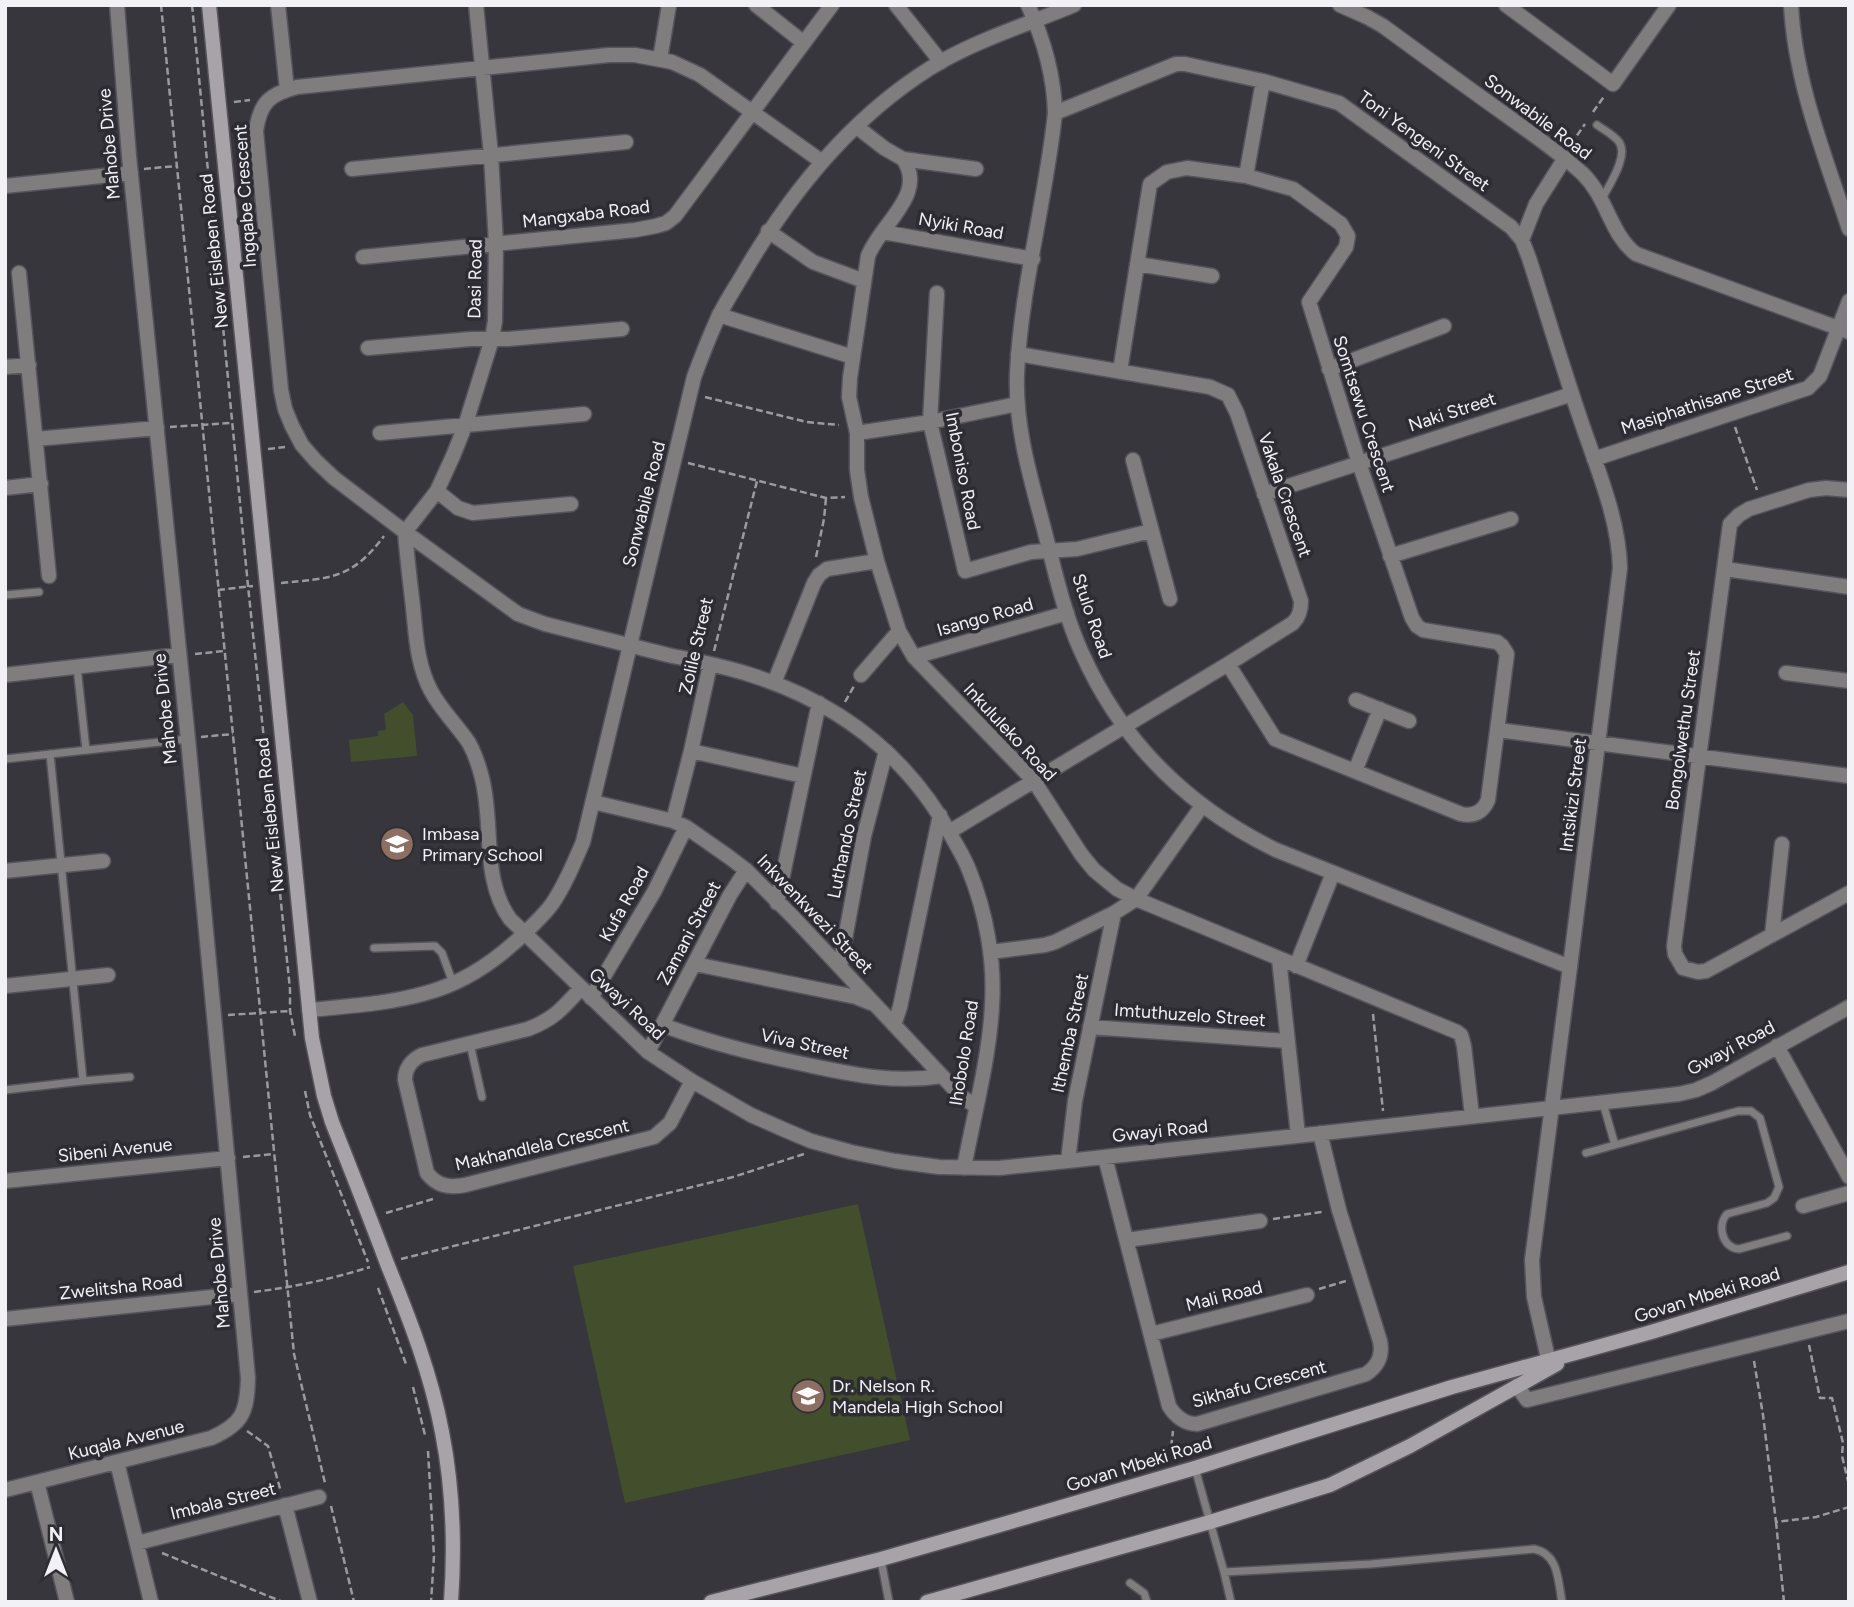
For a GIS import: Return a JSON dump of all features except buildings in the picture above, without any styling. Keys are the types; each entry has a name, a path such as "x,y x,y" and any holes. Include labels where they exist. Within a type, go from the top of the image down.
{"main road":[{"name":"New Eisleben Road","path":"209,5 309,1010 317,1066 324,1096 420,1346 442,1433 452,1513 454,1602"},
{"name":"Govan Mbeki Road","path":"711,1602 881,1559 1195,1468 1452,1387 1549,1364 1576,1353 1849,1272"},
{"name":"Govan Mbeki Road","path":"927,1602 1330,1485 1410,1446 1517,1386 1549,1364"}],"street":[{"name":"Mahobe Drive","path":"117,5 137,171 157,428 184,655 188,739 214,1016 235,1158 240,1294 248,1378 245,1409 236,1424"},
{"path":"278,5 286,90 609,55 635,55 673,62 700,75 821,162"},
{"name":"Dasi Road","path":"399,528 436,491 453,456 465,426 495,321 496,244 491,155 476,5"},
{"path":"660,59 669,5"},
{"path":"756,5 804,43"},
{"name":"Mangxaba Road","path":"363,257 635,230 666,223 675,216 832,5"},
{"path":"896,5 941,62"},
{"name":"Stulo Road","path":"1028,5 1048,56 1054,86 1055,113 1018,354 1017,404 1028,467 1067,613 1080,650 1107,702 1123,726 1161,771 1202,806 1250,838 1570,967"},
{"name":"Sonwabile Road","path":"309,1010 405,999 453,984 513,946 551,905 573,867 583,842 694,376 719,315 768,231 821,162 886,100 941,62 968,48 1074,5"},
{"name":"Sonwabile Road","path":"1340,5 1383,26 1565,158 1602,199 1619,236 1636,254 1844,330"},
{"path":"1506,5 1613,84 1663,7"},
{"path":"1791,5 1792,33 1803,83 1849,229"},
{"name":"Toni Yengeni Street","path":"1055,113 1176,64 1263,80 1339,103 1510,227 1522,240"},
{"path":"1246,176 1263,80"},
{"name":"Ingqabe Crescent","path":"286,90 267,100 258,118 257,131 281,390 285,409 302,445 334,478 518,614 545,624 629,645"},
{"path":"857,127 903,159 976,169"},
{"path":"352,169 626,142"},
{"path":"1522,240 1536,204 1565,158"},
{"name":"Inkululeko Road","path":"903,159 911,173 910,189 872,246 863,281 849,397 856,430 861,497 877,561 903,641 914,657 1034,781 1081,854 1094,870 1111,884 1136,899 1453,1029 1461,1035 1465,1046 1472,1116"},
{"name":"Somtsewu Crescent","path":"1120,371 1150,184 1167,172 1187,168 1246,176 1293,189 1342,224 1348,236 1346,247 1309,302 1359,463 1412,618 1417,626 1430,632 1490,640 1505,649 1507,659 1488,800 1482,810 1472,815 1461,814 1275,739 1228,664"},
{"path":"5,186 137,171"},
{"path":"768,231 813,261 863,281"},
{"name":"Nyiki Road","path":"883,232 1032,259"},
{"name":"Intsikizi Street","path":"1522,240 1615,524 1620,547 1620,568 1599,743 1532,1260 1534,1297 1549,1364"},
{"path":"1137,264 1212,276"},
{"path":"19,273 49,576"},
{"name":"Imboniso Road","path":"937,293 930,422 965,571 1031,552 1050,551"},
{"name":"Masiphathisane Street","path":"1594,459 1808,388 1820,376 1844,330 1849,301"},
{"path":"719,315 853,357"},
{"path":"1329,369 1444,326"},
{"path":"368,348 622,330"},
{"name":"Vakala Crescent","path":"949,832 1293,623 1301,608 1301,601 1237,413 1228,395 1210,387 1018,354"},
{"path":"5,367 29,365"},
{"name":"Naki Street","path":"1264,494 1572,394"},
{"path":"856,430 930,422 1017,404"},
{"path":"380,433 584,414"},
{"path":"36,439 157,428"},
{"path":"1133,460 1170,599"},
{"path":"5,488 40,484"},
{"name":"Bongolwethu Street","path":"1849,490 1809,489 1739,515 1730,524 1675,954 1683,968 1706,971 1849,892"},
{"path":"436,491 458,508 473,513 570,504"},
{"path":"1390,556 1510,519"},
{"name":"Gwayi Road","path":"399,528 422,670 431,692 469,743 477,760 486,799 492,872 497,896 510,919 648,1052 751,1115 811,1141 895,1161 964,1168 999,1168 1679,1094 1696,1090 1849,1007"},
{"path":"1050,551 1077,549 1151,531"},
{"path":"774,683 819,575 827,569 877,561"},
{"path":"1725,569 1849,587"},
{"name":"Isango Road","path":"914,657 1067,613"},
{"path":"861,675 900,631"},
{"name":"Ihobolo Road","path":"629,645 750,674 819,703 837,713 886,751 925,793 940,815 969,868 978,893 990,952 990,1030 964,1168"},
{"path":"5,674 184,655"},
{"name":"Zolile Street","path":"679,824 691,751 710,665"},
{"path":"1786,673 1849,681"},
{"path":"1356,700 1409,721"},
{"path":"777,903 819,703"},
{"path":"1355,771 1380,709"},
{"path":"1498,730 1849,776"},
{"path":"691,751 803,776"},
{"name":"Luthando Street","path":"840,966 864,836 886,751"},
{"name":"Inkwenkwezi Street","path":"593,802 679,824 746,870 962,1097 975,1106"},
{"path":"990,952 1055,942 1136,899 1202,806"},
{"path":"894,1025 940,815"},
{"name":"Kufa Road","path":"586,993 654,892 679,824"},
{"path":"1772,934 1782,844"},
{"path":"5,871 103,861"},
{"name":"Zamani Street","path":"648,1052 730,895 746,870"},
{"path":"1296,966 1333,873"},
{"name":"Ithemba Street","path":"1068,1161 1075,1101 1114,913"},
{"path":"1279,958 1298,1135"},
{"path":"695,964 856,997 874,1004"},
{"path":"5,986 108,975"},
{"name":"Makhandlela Crescent","path":"586,993 544,1023 416,1058 407,1068 405,1074 427,1173 437,1183 444,1186 465,1185 654,1138 670,1123 692,1081"},
{"name":"Viva Street","path":"663,1025 730,1048 866,1077 923,1079 942,1076"},
{"name":"Imtuthuzelo Street","path":"1090,1027 1287,1041"},
{"path":"1777,1046 1849,1177"},
{"name":"Sikhafu Crescent","path":"1105,1157 1169,1406 1173,1414 1191,1424 1203,1423 1366,1374 1375,1368 1379,1361 1381,1348 1339,1210 1320,1133"},
{"name":"Sibeni Avenue","path":"5,1181 235,1158"},
{"path":"1803,1206 1849,1193"},
{"path":"1127,1240 1259,1221"},
{"name":"Zwelitsha Road","path":"5,1319 240,1294"},
{"name":"Mali Road","path":"1151,1334 1307,1295"},
{"path":"1517,1386 1527,1400 1849,1321"},
{"name":"Kuqala Avenue","path":"5,1490 211,1438 236,1424"},
{"path":"117,1462 151,1602"},
{"path":"37,1482 67,1602"},
{"name":"Imbala Street","path":"137,1543 285,1505 326,1499"},
{"path":"285,1505 310,1602"}],"lane":[{"path":"1597,125 1619,141 1622,151 1621,160 1602,199"},
{"path":"5,595 39,592"},
{"path":"77,667 86,750"},
{"path":"5,759 188,739"},
{"path":"50,754 83,1081"},
{"path":"374,948 435,946 442,953 453,984"},
{"path":"469,1043 482,1097"},
{"path":"5,1090 130,1077"},
{"path":"1603,1102 1615,1145"},
{"path":"1586,1153 1738,1111 1751,1111 1762,1123 1779,1181 1778,1193 1767,1203 1726,1215 1722,1220 1726,1244 1732,1249 1739,1249 1787,1236"},
{"path":"1195,1468 1231,1602"},
{"path":"1224,1572 1371,1564 1534,1549 1548,1555 1554,1563 1562,1602"},
{"path":"881,1559 890,1602"},
{"path":"1130,1583 1144,1593 1147,1602"}],"path":[{"path":"161,5 294,1354 326,1499 354,1602"},
{"path":"137,171 176,166"},
{"path":"690,393 807,422 856,430"},
{"path":"1730,414 1762,505"},
{"path":"157,428 250,422"},
{"path":"253,451 302,445"},
{"path":"675,459 827,498 861,497"},
{"name":"Zolile Street","path":"710,665 757,481"},
{"path":"827,498 815,564 827,569"},
{"path":"218,590 334,576 354,568 399,528"},
{"path":"184,655 224,651"},
{"path":"837,713 861,675"},
{"path":"188,739 233,734"},
{"path":"1372,996 1385,1126"},
{"path":"214,1016 290,1011"},
{"path":"235,1158 274,1154"},
{"path":"403,1259 733,1177 805,1154"},
{"path":"351,1221 426,1202 435,1198 444,1186"},
{"path":"1259,1221 1339,1210"},
{"path":"240,1294 287,1288 370,1267"},
{"path":"1307,1295 1360,1278"},
{"path":"1806,1332 1820,1398 1832,1398 1835,1408 1849,1485"},
{"path":"1751,1345 1763,1415 1784,1602"},
{"path":"1173,1457 1173,1430 1179,1418"},
{"path":"236,1424 268,1446 285,1505"},
{"path":"1776,1522 1797,1521 1849,1507"},
{"path":"161,1553 283,1602"}],"green space":[{"path":"403,702 413,715 417,756 351,762 349,740 378,736 378,731 386,730 384,714"},
{"path":"858,1204 910,1440 625,1503 573,1266"}],"place":[{"name":"Imbasa Primary School","path":"397,844"},
{"name":"Dr. Nelson R. Mandela High School","path":"808,1396"}]}
